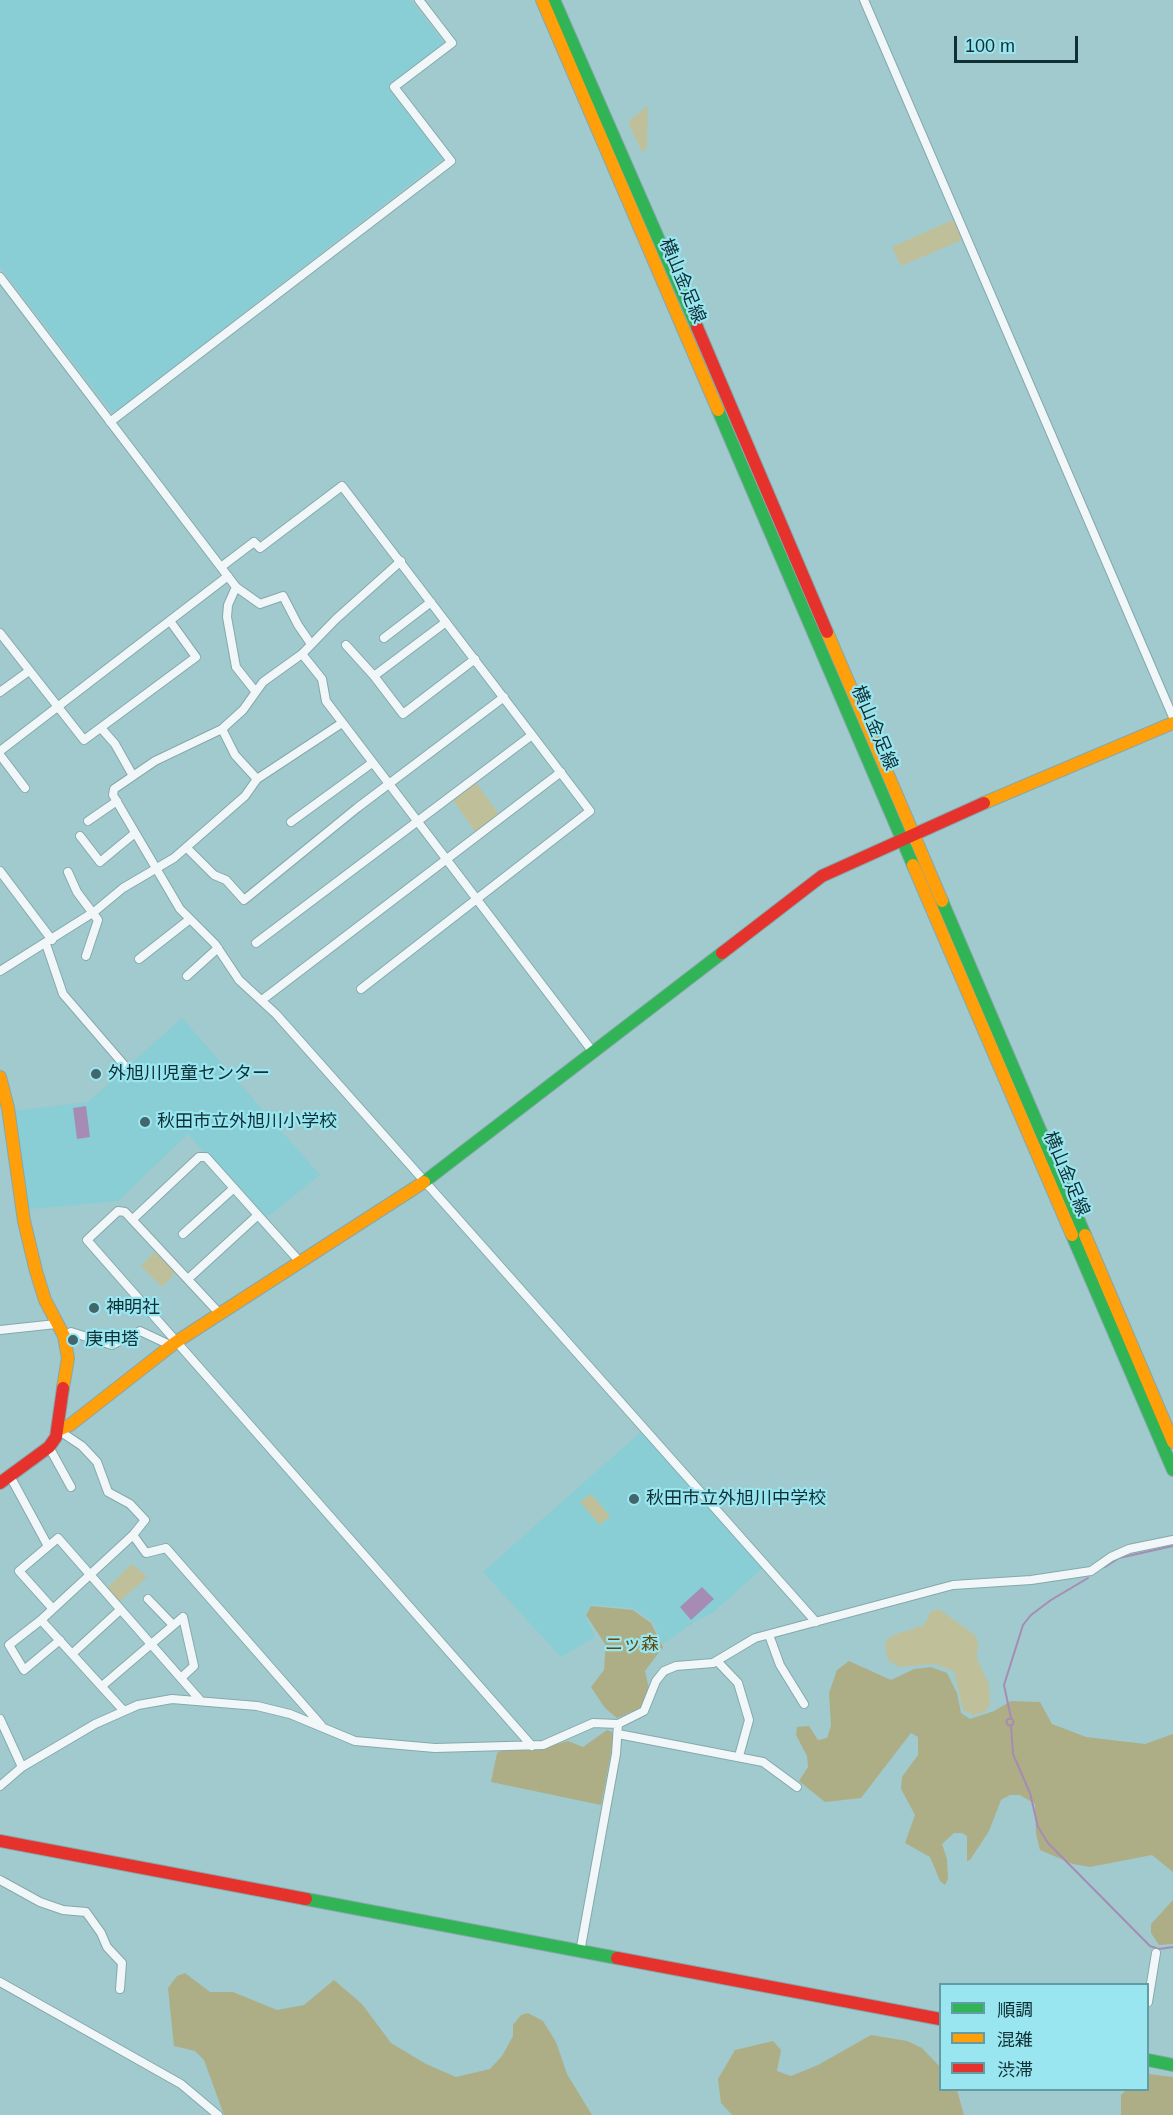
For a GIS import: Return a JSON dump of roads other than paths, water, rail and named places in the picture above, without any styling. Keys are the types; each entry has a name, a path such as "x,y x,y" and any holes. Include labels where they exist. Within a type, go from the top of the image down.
{"street":[{"path":"110,422 451,161 394,87 452,43 419,0"},
{"name":"横山金足線","path":"542,0 1173,1442"},
{"name":"横山金足線","path":"554,0 908,836 1173,1470"},
{"path":"864,0 1173,717"},
{"path":"0,277 236,587 260,604 283,596 311,644"},
{"path":"221,567 254,542 260,548 342,486 590,811 361,989"},
{"path":"401,561 302,654 255,691 243,710 222,729 155,761 114,789 117,801 155,870 180,909 218,948 240,980 262,1000 425,1181 816,1622"},
{"path":"25,788 0,753 228,576"},
{"path":"236,587 228,605 227,617 236,668 255,691"},
{"path":"384,638 431,602"},
{"path":"0,634 84,740 196,657 170,621"},
{"path":"375,676 446,622"},
{"path":"346,645 375,676 403,714 475,659"},
{"path":"302,654 322,679 326,701 342,723 593,1053"},
{"path":"0,692 29,670"},
{"path":"187,848 214,875 226,880 244,900 357,808 390,786 504,697"},
{"path":"0,971 49,942 94,912 123,888 187,848 245,796 257,779 342,723"},
{"path":"58,1430 70,1425 174,1344 425,1181 822,876 908,836 1173,723"},
{"path":"100,728 114,744 133,776"},
{"path":"222,729 235,755 257,779"},
{"path":"256,944 532,735"},
{"path":"291,822 372,763"},
{"path":"262,1000 561,772"},
{"path":"88,822 117,801"},
{"path":"80,836 100,862 135,833"},
{"path":"0,871 49,942 63,994 125,1066"},
{"path":"68,872 77,892 98,920 87,956"},
{"path":"139,960 190,920"},
{"path":"187,976 218,948"},
{"path":"0,1077 24,1221 45,1300 64,1336 68,1358 58,1430 50,1447 5,1480 48,1546"},
{"path":"134,1220 199,1158 206,1157 300,1262"},
{"path":"183,1234 234,1188"},
{"path":"220,1314 126,1212 118,1211 87,1240 174,1344 532,1746"},
{"path":"188,1279 258,1215"},
{"path":"0,1330 56,1324"},
{"path":"64,1336 71,1332 112,1345 140,1331 174,1344"},
{"path":"58,1430 82,1446 97,1462 108,1492 130,1504 145,1520 133,1535 90,1576 9,1645 24,1670 60,1640"},
{"path":"50,1447 71,1486"},
{"path":"133,1535 146,1553 166,1548 323,1727"},
{"path":"53,1609 19,1571 58,1538 200,1700"},
{"path":"0,1786 22,1767 95,1724 123,1710 172,1699 257,1706 290,1714 355,1742 435,1748 532,1746 553,1741 593,1723 618,1724 644,1711 656,1681 664,1671 676,1666 717,1661 755,1638 953,1585 975,1581 1031,1580 1090,1571 1111,1557 1129,1549 1173,1540"},
{"path":"148,1599 173,1625"},
{"path":"72,1654 120,1610"},
{"path":"102,1686 183,1617 194,1666 181,1678"},
{"path":"41,1620 123,1710"},
{"path":"770,1635 780,1665 804,1704"},
{"path":"717,1661 738,1683 749,1720 738,1756"},
{"path":"0,1719 22,1767"},
{"path":"580,1952 618,1724"},
{"path":"618,1734 763,1762 797,1787"},
{"path":"0,1841 939,2019"},
{"path":"0,1880 40,1902 63,1910 87,1912 107,1947 122,1963 120,1989"},
{"path":"1149,1996 1156,1953"},
{"path":"0,1982 181,2084 218,2115"},
{"path":"1149,2060 1173,2065"}],"waterway":[{"path":"1105,1567 1119,1558 1173,1546"},
{"path":"1011,1718 1004,1685 1023,1625 1031,1615 1051,1600 1088,1578"},
{"path":"1010,1719 1013,1722 1010,1725 1007,1722 1010,1719"},
{"path":"1011,1725 1013,1754 1030,1793 1038,1827 1048,1843 1150,1946 1159,1949 1173,1947"}],"place":[{"name":"外旭川児童センター","path":"96,1074"},
{"name":"秋田市立外旭川小学校","path":"145,1122"},
{"name":"神明社","path":"94,1308"},
{"name":"庚申塔","path":"73,1340"},
{"name":"秋田市立外旭川中学校","path":"634,1499"}],"park label":[{"name":"ニッ森","path":"632,1645"}]}
